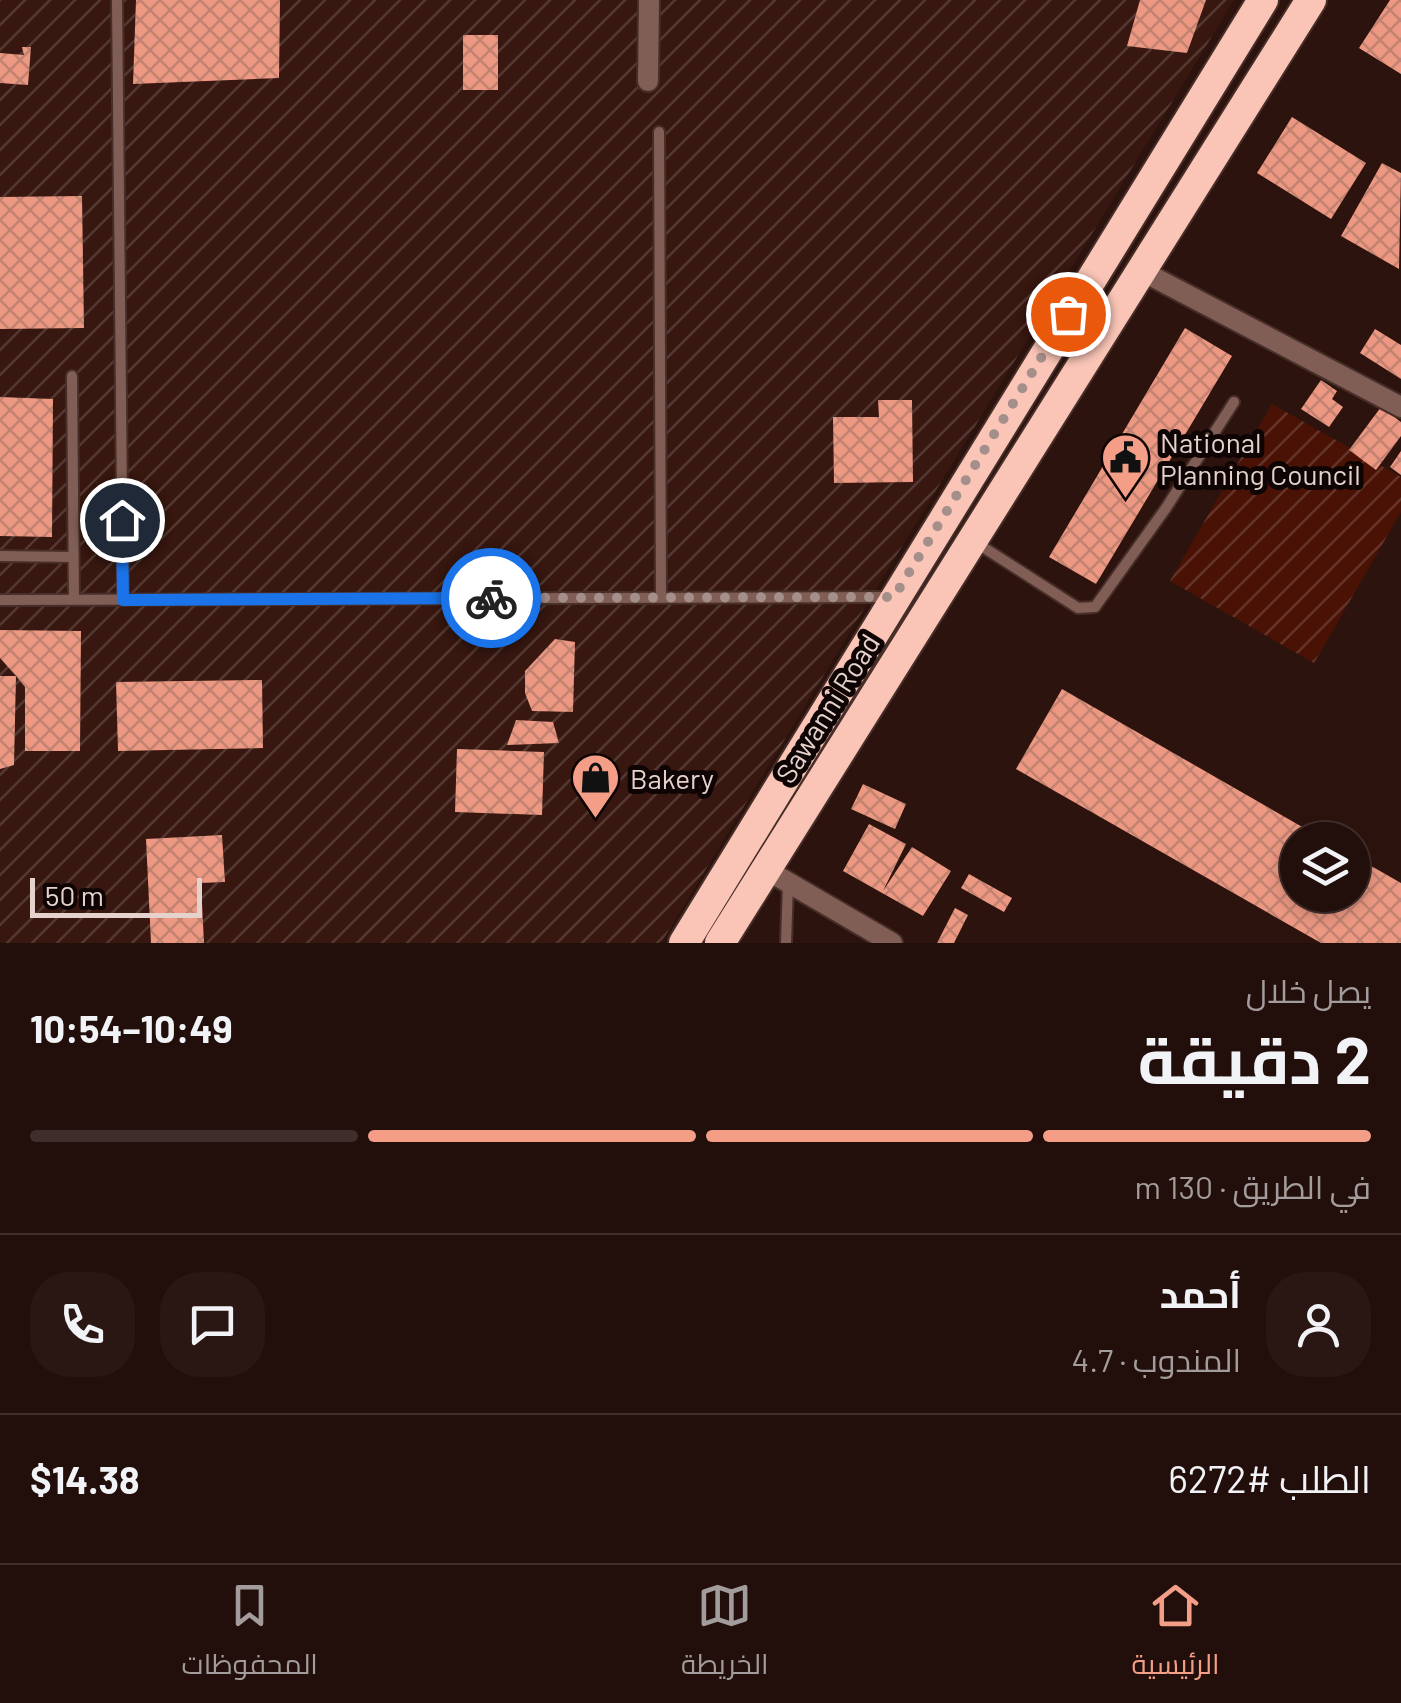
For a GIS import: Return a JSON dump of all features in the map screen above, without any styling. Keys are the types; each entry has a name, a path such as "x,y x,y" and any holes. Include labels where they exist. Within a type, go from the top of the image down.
{"highway":[{"name":"Sawanni Road","path":"684,943 1263,0"},
{"name":"Sawanni Road","path":"720,943 777,875 970,539 1310,0"}],"street":[{"path":"648,81 649,0"},
{"path":"1138,269 1401,407"},
{"path":"777,875 892,943"}],"lane":[{"path":"117,0 123,600"},
{"path":"659,132 661,598"},
{"path":"72,376 74,600"},
{"path":"970,539 1078,608 1095,607 1166,508 1234,402"},
{"path":"0,556 73,557"},
{"path":"0,600 894,597"},
{"path":"777,875 786,943"}],"shaded area":[{"path":"0,0 1234,0 661,943 0,943"},
{"path":"1272,404 1401,477 1401,512 1314,663 1170,581"}],"building":[{"path":"136,0 280,0 279,78 133,84"},
{"path":"1140,0 1206,0 1187,53 1127,46"},
{"path":"1390,0 1401,0 1401,74 1359,48"},
{"path":"463,35 498,35 498,90 463,90"},
{"path":"22,47 31,47 28,85 0,83 0,53 24,55"},
{"path":"1292,117 1366,163 1331,219 1257,173"},
{"path":"1382,163 1401,173 1399,269 1341,236"},
{"path":"82,196 84,328 0,329 0,197"},
{"path":"1185,328 1232,356 1096,584 1049,557"},
{"path":"1375,329 1401,345 1401,379 1360,353"},
{"path":"1321,380 1337,391 1332,399 1343,407 1329,427 1301,409"},
{"path":"0,397 53,399 52,537 0,536"},
{"path":"878,400 912,400 913,482 834,483 833,417 879,417"},
{"path":"1381,407 1401,422 1401,436 1376,470 1349,450"},
{"path":"1401,451 1401,475 1390,467"},
{"path":"0,630 81,631 80,751 25,751 25,687 0,658"},
{"path":"555,639 575,642 573,712 532,711 525,693 525,671"},
{"path":"0,676 16,676 14,765 0,769"},
{"path":"262,680 263,748 118,751 116,682"},
{"path":"1062,689 1294,822 1280,822 1280,912 1370,912 1370,865 1401,883 1401,943 1321,943 1016,769"},
{"path":"516,720 553,722 559,743 507,745"},
{"path":"457,749 544,752 542,815 455,812"},
{"path":"863,784 906,804 895,829 851,809"},
{"path":"869,824 906,844 883,891 912,847 951,871 923,916 843,871"},
{"path":"222,835 225,882 201,883 204,943 151,943 146,839"},
{"path":"969,874 1012,898 1004,912 961,888"},
{"path":"955,908 968,915 954,943 937,943"}],"way so far":[{"path":"491,598 894,597 1068,314"}],"place":[{"name":"National Planning Council","path":"1125,500"},
{"name":"Bakery","path":"595,820"}],"route":[{"path":"122,520 123,600 491,598"}]}
